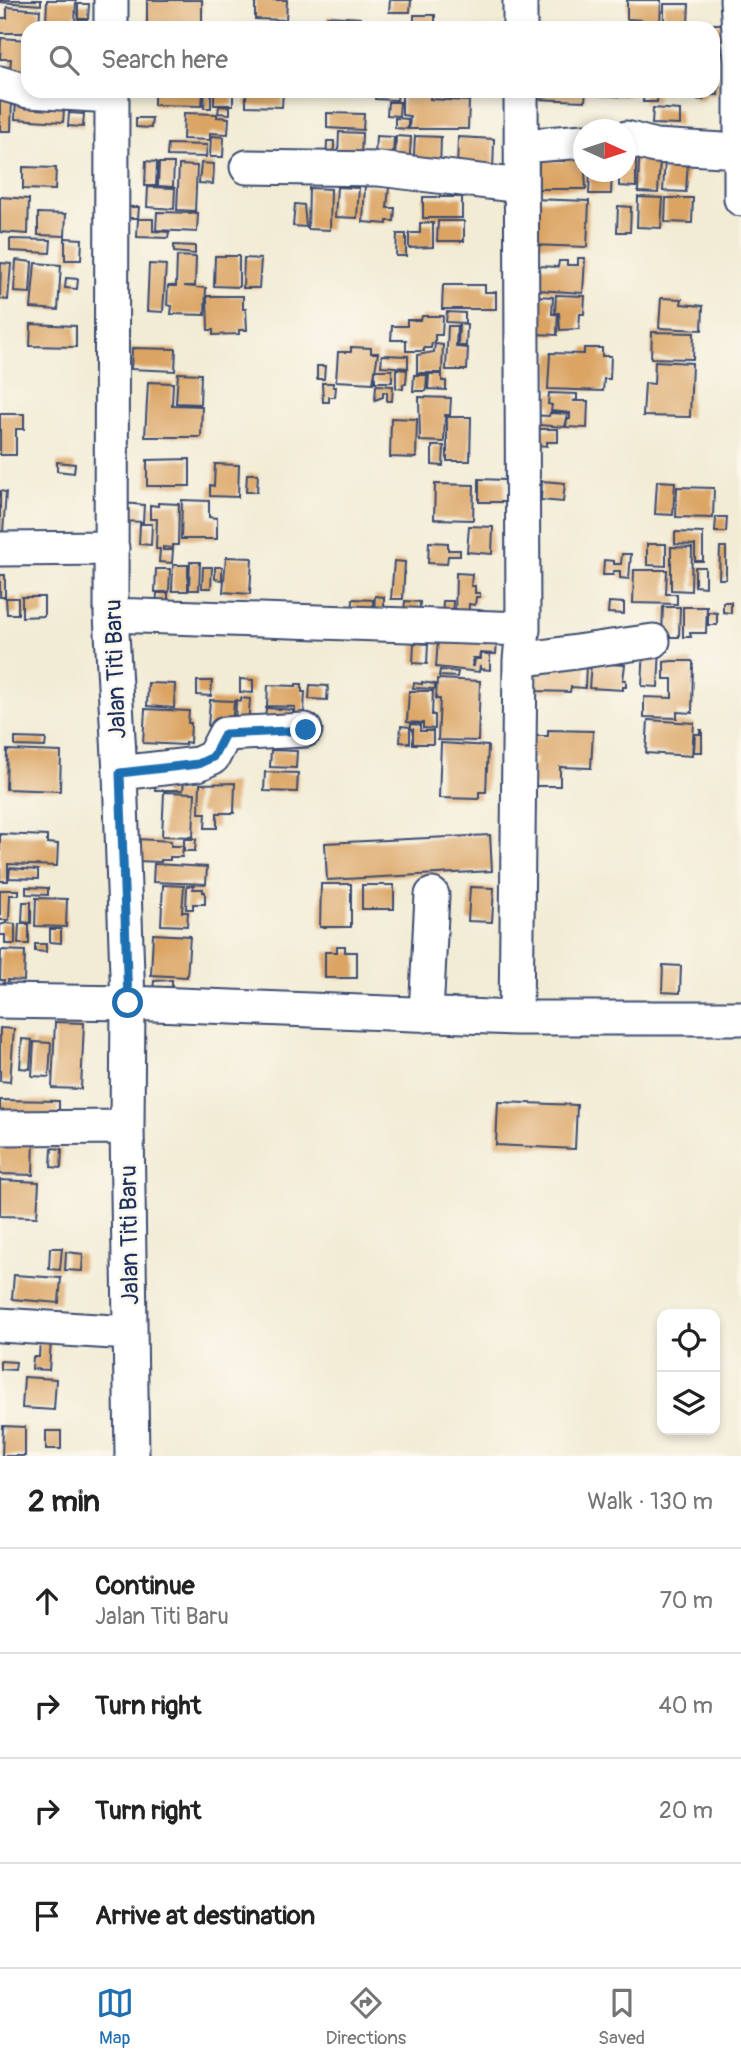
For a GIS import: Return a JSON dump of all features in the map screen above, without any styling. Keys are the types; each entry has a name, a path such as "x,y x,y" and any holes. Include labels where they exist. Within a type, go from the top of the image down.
{"street":[{"path":"111,0 111,21"},
{"path":"520,0 520,21"},
{"path":"737,0 741,61 741,199"},
{"path":"0,83 21,89"},
{"name":"Jalan Titi Baru","path":"112,98 111,615 128,1003 132,1456"},
{"path":"516,1018 522,645 521,98"},
{"path":"636,141 655,146 740,143"},
{"path":"521,146 573,142"},
{"path":"247,167 379,169 521,186"},
{"path":"0,549 112,548"},
{"path":"111,615 522,645 653,641"},
{"path":"120,773 198,764 213,757 225,734 306,730"},
{"path":"426,1014 432,895"},
{"path":"0,1001 128,1003 516,1018 741,1018"},
{"path":"0,1128 127,1127"},
{"path":"0,1325 130,1333"}],"building":[{"path":"41,0 41,5 0,2"},
{"path":"47,0 76,0 75,21 46,21"},
{"path":"147,0 202,0 202,21 147,21"},
{"path":"255,0 287,0 286,20 255,19"},
{"path":"390,0 411,0 410,12 389,12"},
{"path":"627,0 661,0 660,21 627,19"},
{"path":"78,4 89,4 88,19 78,19"},
{"path":"664,4 689,4 688,21 664,21"},
{"path":"7,7 40,10 39,21 21,21 21,33 0,33 0,18 7,18"},
{"path":"414,15 435,15 435,21 414,21"},
{"path":"327,16 360,18 360,21 327,21"},
{"path":"720,24 724,24 723,53 720,53"},
{"path":"1,38 21,40 21,84 9,83 11,59 0,59"},
{"path":"0,95 12,96 11,131 0,131"},
{"path":"16,96 65,99 63,122 15,119"},
{"path":"154,98 203,98 202,106 154,105"},
{"path":"205,98 211,98 211,108 204,108"},
{"path":"214,98 233,98 233,105 214,105"},
{"path":"246,98 283,98 282,107 246,106"},
{"path":"375,98 397,98 397,100"},
{"path":"402,98 469,101 468,129 409,129 410,116 402,115"},
{"path":"535,98 585,98 585,101"},
{"path":"643,98 657,98 657,102 643,102"},
{"path":"388,102 400,102 399,116 387,115"},
{"path":"219,106 230,107 230,114 218,113"},
{"path":"653,108 680,110 680,125 652,124"},
{"path":"69,113 84,114 83,127 68,126"},
{"path":"184,113 217,114 217,117 229,118 228,134 210,133 210,140 183,139"},
{"path":"327,113 364,114 363,130 327,128"},
{"path":"136,118 152,118 151,128 136,127"},
{"path":"395,118 408,119 408,129 395,128"},
{"path":"339,132 362,133 361,159 338,158"},
{"path":"211,136 224,137 223,157 210,157"},
{"path":"376,136 394,137 393,156 375,156"},
{"path":"396,136 411,137 409,169 395,159"},
{"path":"415,136 441,137 440,171 413,170"},
{"path":"458,137 494,139 493,173 457,171"},
{"path":"327,141 334,141 334,159 326,166"},
{"path":"168,144 207,145 206,157 167,156"},
{"path":"564,152 573,152 573,182 586,182 586,189 538,189 539,160 564,161"},
{"path":"639,158 660,159 658,193 638,192"},
{"path":"665,160 688,161 686,192 663,191"},
{"path":"146,161 157,162 156,186 145,186"},
{"path":"159,163 174,163 173,187 158,186"},
{"path":"201,163 214,164 213,184 199,183"},
{"path":"179,165 197,166 195,211 177,210"},
{"path":"23,167 56,168 55,190 23,189"},
{"path":"590,182 612,182 611,194 589,194"},
{"path":"619,182 636,182 636,187 619,186"},
{"path":"365,185 389,187 387,208 395,208 394,221 387,221 387,224 363,222"},
{"path":"148,187 175,188 174,209 147,207"},
{"path":"337,187 359,188 357,218 335,217"},
{"path":"309,188 331,189 330,230 308,229"},
{"path":"0,197 29,199 28,234 0,232"},
{"path":"423,197 462,197 462,218 423,218"},
{"path":"638,197 663,198 661,228 637,227"},
{"path":"666,198 693,198 692,223 665,222"},
{"path":"531,199 589,201 587,247 530,245"},
{"path":"295,204 304,205 306,227 293,226"},
{"path":"618,206 631,207 630,232 617,232"},
{"path":"129,207 139,207 138,218 128,218"},
{"path":"157,212 198,213 197,232 156,230"},
{"path":"38,213 66,214 65,236 38,235"},
{"path":"138,219 153,219 153,231 169,232 168,238 137,237"},
{"path":"438,221 464,221 464,241 437,241"},
{"path":"420,223 433,223 433,247 409,248 409,233 420,233"},
{"path":"397,234 406,234 406,256 396,256"},
{"path":"65,238 82,239 81,260 65,260"},
{"path":"10,239 51,240 50,253 10,251"},
{"path":"174,245 195,246 195,254 174,252"},
{"path":"177,256 196,257 195,286 184,286 206,288 205,315 171,314 172,306 167,305 168,286 176,286"},
{"path":"215,256 239,256 239,287 214,286"},
{"path":"244,258 261,259 259,288 243,288"},
{"path":"578,258 585,258 583,293 538,290 538,266 558,267 559,261 567,261 567,265 578,265"},
{"path":"16,260 32,262 30,293 14,292"},
{"path":"1,263 11,264 8,300 0,299"},
{"path":"35,263 61,265 58,310 31,308"},
{"path":"149,264 166,265 163,312 147,311"},
{"path":"66,278 78,279 77,289 65,288"},
{"path":"443,285 485,285 485,292 496,292 496,309 442,309"},
{"path":"556,295 585,296 584,314 580,314 579,329 560,330 559,313 555,313"},
{"path":"207,296 243,296 247,330 239,330 239,334 213,335 213,330 208,330"},
{"path":"537,296 553,297 552,314 558,314 557,335 536,334"},
{"path":"661,298 682,299 681,304 703,306 702,330 659,328"},
{"path":"447,312 465,313 465,323 446,322"},
{"path":"422,316 443,316 442,335 435,335 435,343 432,343 431,348 424,348 424,351 406,351 406,340 391,340 392,326 407,326 407,320 421,320"},
{"path":"31,324 76,326 76,347 30,346"},
{"path":"459,324 467,325 466,346 458,346"},
{"path":"448,326 457,326 456,347 468,348 467,370 446,370"},
{"path":"652,332 694,333 693,359 651,358"},
{"path":"435,344 443,345 442,373 417,373 417,355 434,352"},
{"path":"351,347 371,348 371,353 378,353 373,383 336,381 338,352 351,352"},
{"path":"132,348 176,349 175,371 131,369"},
{"path":"584,348 602,348 602,356 611,356 610,379 604,379 603,391 548,389 550,353 584,354"},
{"path":"382,355 408,356 408,368 381,366"},
{"path":"655,361 692,363 690,417 643,416 645,383 654,384"},
{"path":"317,366 325,366 324,379 317,379"},
{"path":"396,369 407,370 403,389 396,388"},
{"path":"375,370 392,370 392,382 375,382"},
{"path":"178,373 201,374 200,404 176,403"},
{"path":"429,374 442,374 442,381 446,381 446,390 428,389"},
{"path":"414,375 427,375 426,391 413,391"},
{"path":"148,382 173,383 172,405 202,406 201,437 145,437"},
{"path":"322,383 333,383 333,387 336,387 335,397 329,397 329,402 323,402"},
{"path":"376,385 393,386 392,401 387,401 387,392 383,392 383,397 375,400"},
{"path":"549,393 577,394 577,400 573,401 588,401 587,428 566,427 570,413 551,411 552,405 548,404"},
{"path":"419,397 451,398 450,415 445,415 444,442 420,441"},
{"path":"550,413 568,414 565,427 526,424 527,415 549,416"},
{"path":"0,414 24,414 24,429 16,429 16,455 0,455"},
{"path":"447,417 471,417 470,461 447,461"},
{"path":"391,418 417,419 416,458 390,457"},
{"path":"527,429 558,429 558,442 547,442 547,446 526,444"},
{"path":"432,446 444,446 443,466 432,465"},
{"path":"190,459 190,486 147,486 147,460"},
{"path":"57,462 75,464 74,473 57,471"},
{"path":"215,464 239,465 238,497 210,496 210,485 214,486"},
{"path":"247,474 258,474 257,492 246,492"},
{"path":"479,479 505,480 505,502 479,502"},
{"path":"542,481 565,483 563,502 541,500"},
{"path":"657,481 675,482 673,515 655,514"},
{"path":"435,484 474,485 473,520 434,519"},
{"path":"677,487 714,488 713,518 676,517"},
{"path":"0,491 6,492 2,545 0,545"},
{"path":"182,500 209,501 209,517 217,518 217,539 181,539"},
{"path":"123,503 144,505 143,522 122,521"},
{"path":"158,503 179,504 178,545 173,545 173,548 163,547 163,550 173,550 172,563 159,562 160,549 156,549 157,519 150,519 150,505 158,506"},
{"path":"716,517 727,517 726,532 715,532"},
{"path":"140,524 152,524 151,545 139,544"},
{"path":"469,526 493,527 492,554 467,552"},
{"path":"675,532 703,533 703,561 695,561 695,545 675,544"},
{"path":"429,542 448,543 448,550 460,550 460,556 448,556 447,564 428,563"},
{"path":"647,544 666,544 666,566 647,565"},
{"path":"671,547 692,548 691,591 671,590"},
{"path":"720,547 726,547 726,579 719,579"},
{"path":"622,554 631,554 629,579 620,578 620,571 614,571 613,575 603,575 604,560 621,564"},
{"path":"226,557 252,558 250,594 223,592"},
{"path":"394,561 405,562 403,599 391,599"},
{"path":"190,562 200,562 199,590 189,590"},
{"path":"173,565 188,565 188,591 172,591"},
{"path":"203,567 212,567 211,588 202,588"},
{"path":"215,567 222,567 222,580 215,579"},
{"path":"695,567 705,567 705,587 695,586"},
{"path":"156,569 170,569 169,592 155,592"},
{"path":"634,570 667,570 666,594 677,594 677,604 633,603"},
{"path":"456,573 472,574 471,586 475,586 475,593 480,593 480,597 476,597 475,605 469,604 468,620 455,620"},
{"path":"0,575 5,575 5,597 0,597"},
{"path":"157,593 168,593 168,612 156,612"},
{"path":"375,596 384,597 384,613 374,613"},
{"path":"22,597 44,597 44,616 22,617"},
{"path":"6,598 18,598 18,614 7,614"},
{"path":"353,599 373,600 372,620 352,619"},
{"path":"405,601 420,602 419,623 403,622"},
{"path":"443,601 453,601 452,623 442,623"},
{"path":"609,602 624,603 624,614 608,613"},
{"path":"723,602 731,602 731,613 723,612"},
{"path":"663,607 680,607 679,637 662,637"},
{"path":"683,607 707,607 706,633 690,633 691,637 683,637"},
{"path":"708,612 717,613 717,625 708,625"},
{"path":"438,639 462,640 461,644 464,644 464,640 497,642 496,654 480,653 479,658 473,658 474,666 475,659 481,659 481,654 490,654 490,670 480,669 480,665 479,672 436,667"},
{"path":"414,643 428,644 427,664 413,663"},
{"path":"644,647 660,648 658,687 642,686"},
{"path":"532,661 586,664 585,688 571,687 570,692 536,691 536,685 531,685"},
{"path":"664,662 693,663 692,713 677,712 677,718 644,717 644,697 672,698 672,679 664,679"},
{"path":"591,663 625,665 623,680 626,680 626,687 623,687 623,690 589,688"},
{"path":"440,670 458,672 457,677 439,676"},
{"path":"240,679 253,680 253,693 240,692"},
{"path":"437,679 480,681 478,741 438,740 440,699 436,699"},
{"path":"197,681 212,681 211,696 197,695"},
{"path":"148,683 175,684 174,708 147,706"},
{"path":"414,683 435,684 435,689 413,688"},
{"path":"302,684 302,692 305,692 304,712 295,713 295,707 267,706 268,685"},
{"path":"310,685 328,686 327,700 309,699"},
{"path":"409,691 433,691 432,715 435,715 435,729 423,728 423,723 407,722"},
{"path":"241,698 250,699 248,727 235,725 236,700 241,701"},
{"path":"210,700 234,701 232,727 208,726"},
{"path":"266,708 293,710 293,724 265,723"},
{"path":"145,709 189,711 190,743 143,743"},
{"path":"648,720 694,723 692,756 646,753"},
{"path":"411,724 420,725 420,731 433,731 433,744 413,744"},
{"path":"401,726 410,727 410,743 400,742"},
{"path":"548,730 593,731 591,768 560,767 560,786 527,786 528,765 535,765 536,758 523,758 524,736 548,736"},
{"path":"700,730 702,752 694,752 695,734 700,734"},
{"path":"15,738 46,739 45,747 15,746"},
{"path":"441,743 488,746 486,792 479,792 479,799 439,798"},
{"path":"7,750 61,752 60,791 6,789"},
{"path":"271,750 297,751 296,768 270,767"},
{"path":"265,772 298,773 297,792 264,791"},
{"path":"184,780 183,790 155,790 156,782"},
{"path":"235,783 234,813 217,813 217,828 205,828 206,813 199,813 200,784"},
{"path":"164,792 195,793 193,837 162,836"},
{"path":"0,834 47,836 47,843 58,844 57,866 8,864 8,881 0,881"},
{"path":"490,835 492,871 327,880 325,843"},
{"path":"137,839 171,841 171,846 183,846 182,857 170,857 170,860 161,862 138,861"},
{"path":"184,839 196,839 195,851 184,851"},
{"path":"154,864 207,867 206,884 153,882"},
{"path":"10,868 38,870 38,879 9,878"},
{"path":"321,884 351,884 351,927 320,927"},
{"path":"163,885 184,886 182,912 188,912 187,926 161,925"},
{"path":"194,885 193,889 203,889 205,892 205,904 193,904 193,909 186,909 187,886"},
{"path":"362,885 394,885 394,909 362,909"},
{"path":"26,887 48,888 48,895 26,894"},
{"path":"470,887 494,888 492,922 468,921"},
{"path":"0,890 19,890 19,895 10,895 9,920 0,920"},
{"path":"36,898 67,899 66,927 35,926"},
{"path":"23,902 31,902 31,923 22,922"},
{"path":"15,924 15,944 5,944 5,935 0,935 0,925"},
{"path":"19,924 29,924 29,944 18,944"},
{"path":"50,929 61,929 61,943 50,942"},
{"path":"153,934 190,936 187,977 151,975"},
{"path":"35,944 46,944 46,952 35,951"},
{"path":"337,946 345,946 345,952 357,952 357,978 325,978 325,952 337,952"},
{"path":"1,950 25,951 24,981 8,980 7,987 3,987 4,980 0,980"},
{"path":"663,965 681,966 680,993 662,992"},
{"path":"172,980 172,990 153,990 154,981"},
{"path":"55,1022 84,1023 81,1089 52,1088"},
{"path":"0,1028 14,1029 10,1082 0,1081"},
{"path":"22,1039 32,1040 30,1069 20,1068"},
{"path":"34,1042 51,1043 49,1077 32,1076"},
{"path":"0,1100 59,1101 59,1124 0,1123"},
{"path":"498,1102 577,1105 575,1149 496,1145"},
{"path":"0,1136 34,1136 33,1175 0,1174"},
{"path":"52,1148 62,1149 61,1168 51,1167"},
{"path":"0,1180 39,1182 37,1217 0,1216"},
{"path":"50,1248 62,1248 60,1270 49,1269"},
{"path":"66,1252 83,1254 82,1271 65,1270"},
{"path":"14,1275 61,1278 59,1303 12,1299"},
{"path":"40,1340 51,1341 49,1370 32,1369 33,1357 39,1357"},
{"path":"0,1361 16,1362 15,1370 0,1369"},
{"path":"24,1377 56,1379 54,1410 22,1408"},
{"path":"3,1426 25,1427 25,1456 2,1456"},
{"path":"46,1431 61,1431 61,1449 46,1449"}],"route":[{"path":"128,1003 120,773 198,764 213,757 225,734 306,730"}]}
